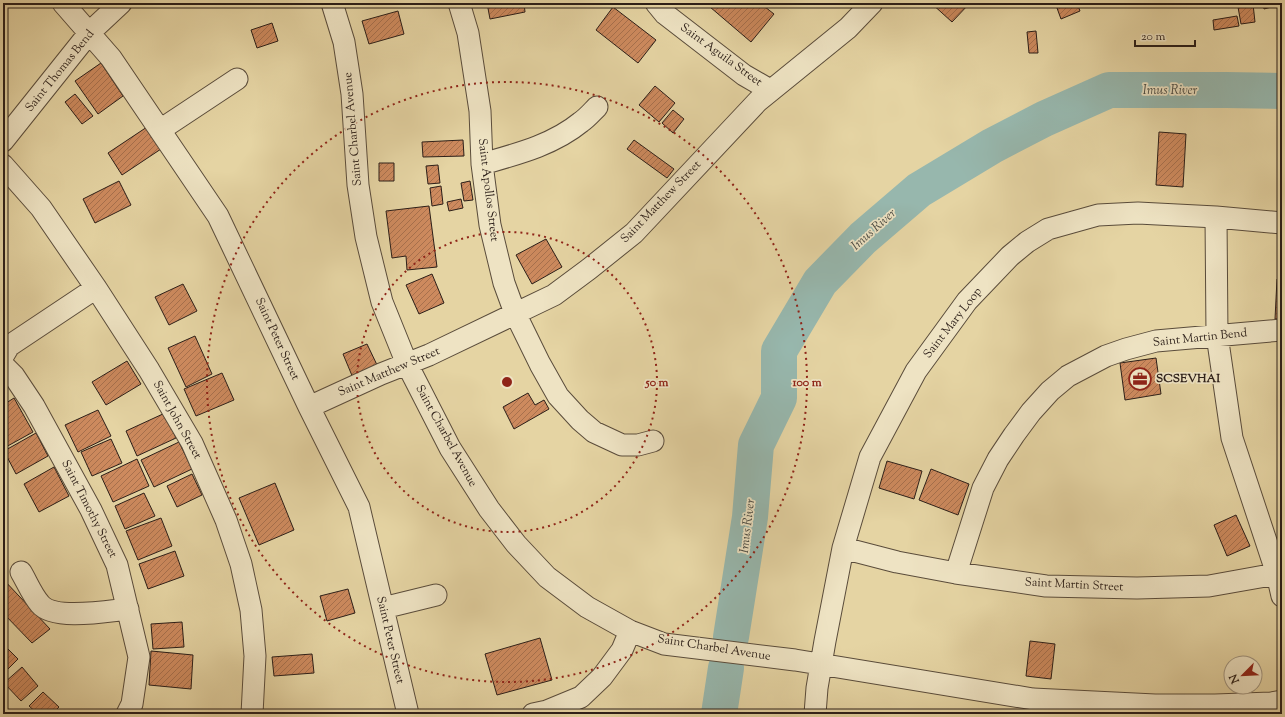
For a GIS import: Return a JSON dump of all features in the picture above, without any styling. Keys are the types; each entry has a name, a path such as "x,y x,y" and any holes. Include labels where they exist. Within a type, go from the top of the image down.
{"street":[{"name":"Saint Peter Street","path":"63,3 90,32 111,58 218,216 309,407 359,507 408,714"},
{"name":"Saint Thomas Bend","path":"3,142 90,32 120,3"},
{"name":"Saint Charbel Avenue","path":"332,3 344,42 352,94 358,186 366,237 382,302 407,364 450,448 488,509 516,544 547,576 587,607 630,631 664,644 795,660 1032,699 1155,705 1215,705 1271,703 1282,701"},
{"name":"Saint Apollos Street","path":"459,3 468,33 480,111 482,164 490,225 504,283 515,314 558,396 580,420 594,432 622,445 638,445 654,441"},
{"name":"Saint Aguila Street","path":"656,3 665,14 744,75 770,90"},
{"name":"Saint Matthew Street","path":"309,407 381,374 429,355 554,295 589,269 634,232 758,101 848,28 865,5"},
{"path":"160,130 237,79"},
{"path":"482,164 547,143 582,122 597,107"},
{"name":"Saint John Street","path":"3,165 41,208 96,288 149,370 192,443 226,520 242,564 251,610 254,656 252,714"},
{"name":"Saint Mary Loop","path":"815,714 817,688 843,548 870,457 916,370 967,301 1010,256 1027,242 1048,229 1098,215 1138,213 1216,217 1282,223"},
{"path":"1216,217 1218,335 1232,438 1280,574 1282,596"},
{"path":"3,356 10,346 96,288"},
{"name":"Saint Martin Bend","path":"956,573 983,488 998,459 1031,412 1050,391 1074,373 1106,356 1126,348 1156,341 1282,330"},
{"name":"Saint Timothy Street","path":"3,365 14,376 34,406 91,510 117,565 139,658 132,704 127,714"},
{"name":"Saint Martin Street","path":"843,548 898,562 956,573 1046,586 1137,588 1209,586 1280,574"},
{"path":"21,572 41,605 52,611 61,613 94,613 128,609"},
{"path":"383,608 436,595"},
{"path":"533,714 547,711 580,697 602,677 622,650 630,631"}],"building":[{"path":"487,3 524,3 525,12 490,19"},
{"path":"713,3 760,3 774,14 751,42 710,7"},
{"path":"931,3 968,3 969,4 952,22"},
{"path":"1070,3 1077,3 1080,11 1061,19 1057,8"},
{"path":"1263,3 1278,3 1279,5 1264,9"},
{"path":"1253,4 1255,22 1241,24 1238,7"},
{"path":"613,7 656,40 638,63 596,30"},
{"path":"398,11 404,34 369,44 362,21"},
{"path":"1237,16 1239,26 1214,30 1213,20"},
{"path":"272,23 278,41 257,48 251,30"},
{"path":"1036,31 1038,53 1029,53 1027,32"},
{"path":"101,63 123,96 98,114 75,81"},
{"path":"655,86 675,103 659,122 639,105"},
{"path":"75,94 93,116 82,124 65,102"},
{"path":"673,110 684,119 673,133 662,123"},
{"path":"147,127 161,149 122,175 108,153"},
{"path":"1159,132 1186,134 1183,187 1156,185"},
{"path":"463,140 464,156 423,157 422,142"},
{"path":"634,140 674,169 667,178 627,149"},
{"path":"379,163 394,163 394,181 379,181"},
{"path":"438,165 440,183 428,184 426,166"},
{"path":"119,181 131,205 95,223 83,199"},
{"path":"470,181 473,200 464,201 461,183"},
{"path":"441,186 443,204 432,206 430,188"},
{"path":"461,199 463,208 449,211 447,202"},
{"path":"429,206 437,267 407,270 406,256 392,258 386,211"},
{"path":"546,239 562,267 532,284 516,255"},
{"path":"432,274 444,303 419,314 406,285"},
{"path":"1277,279 1282,279 1282,319 1275,319"},
{"path":"183,284 197,311 169,325 155,297"},
{"path":"195,336 212,374 186,387 168,348"},
{"path":"367,344 378,367 353,378 343,354"},
{"name":"SCSEVHAI","path":"1156,358 1161,394 1125,400 1120,363"},
{"path":"127,361 141,384 106,405 92,382"},
{"path":"222,373 234,400 196,416 184,389"},
{"path":"528,393 535,405 544,400 549,409 514,429 503,407"},
{"path":"14,398 33,432 4,448 3,405"},
{"path":"98,410 111,436 78,452 65,425"},
{"path":"165,413 176,438 137,456 126,431"},
{"path":"36,433 48,456 16,474 4,451"},
{"path":"111,439 122,463 92,476 81,452"},
{"path":"179,442 192,469 154,487 141,460"},
{"path":"137,459 149,486 113,502 101,476"},
{"path":"887,461 922,471 914,499 879,488"},
{"path":"54,467 69,496 39,512 24,484"},
{"path":"931,469 969,484 958,515 919,500"},
{"path":"192,474 202,495 177,507 167,486"},
{"path":"275,483 294,530 259,545 239,498"},
{"path":"144,493 155,516 125,529 115,506"},
{"path":"1236,515 1250,546 1227,556 1214,525"},
{"path":"161,518 172,546 138,560 126,531"},
{"path":"175,551 184,576 148,589 139,564"},
{"path":"3,579 50,629 32,643 3,613"},
{"path":"348,589 355,613 327,621 320,596"},
{"path":"182,622 184,647 153,649 151,624"},
{"path":"540,638 552,680 497,695 485,654"},
{"path":"1030,641 1055,644 1051,679 1026,676"},
{"path":"4,645 18,659 3,674 3,646"},
{"path":"151,651 193,655 191,689 149,685"},
{"path":"312,654 314,673 274,676 272,657"},
{"path":"22,667 38,686 21,701 4,683"},
{"path":"43,692 59,707 52,714 38,714 29,706"}],"waterway":[{"name":"Imus River","path":"731,637 750,517 756,445 779,398 779,351 820,282 863,238 919,190 992,146 1044,119 1109,90 1282,91"},
{"name":"Imus River","path":"719,714 726,668"}],"place":[{"name":"SCSEVHAI","path":"1140,379"}]}
